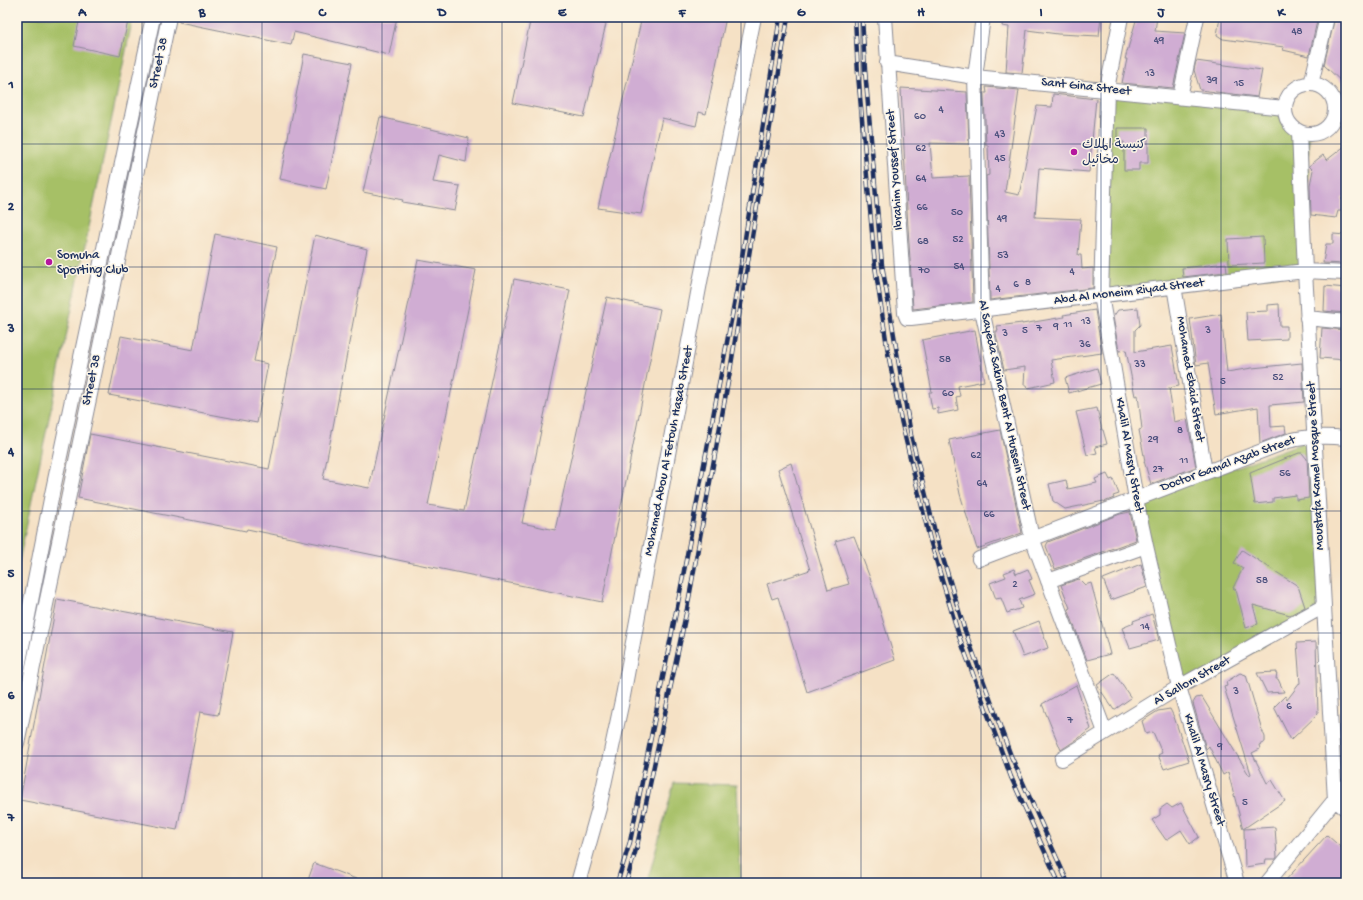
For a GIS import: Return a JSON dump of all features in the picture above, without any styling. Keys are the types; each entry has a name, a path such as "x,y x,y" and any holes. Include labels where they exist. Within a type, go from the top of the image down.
{"street":[{"name":"Street 38","path":"17,672 52,494 153,17"},
{"name":"Street 38","path":"17,743 108,302 169,17"},
{"name":"Mohamed Abou Al Fetouh Hasab Street","path":"578,883 599,808 623,696 701,277 754,17"},
{"name":"Ibrahim Youssef Street","path":"885,17 905,313 908,318 912,318"},
{"name":"Al Sayeda Sakina Bent Al Hussein Street","path":"983,17 975,76 982,310 1032,538 1105,732"},
{"name":"Khalil Al Masry Street","path":"1121,17 1107,90 1101,295 1136,499 1146,546 1179,687 1237,883"},
{"path":"1180,97 1197,17"},
{"path":"1311,84 1327,17"},
{"name":"Sant Gina Street","path":"887,63 975,76 1285,108"},
{"path":"1311,84 1322,87 1333,100 1340,112 1323,131 1306,134 1299,132 1290,124 1286,118 1285,108 1286,101 1293,91 1298,87 1311,84"},
{"name":"Moustafa Kamel Mosque Street","path":"1299,132 1307,318 1335,800"},
{"name":"Abd Al Moneim Riyad Street","path":"912,318 1305,271 1346,273"},
{"name":"Mohamed Ebaid Street","path":"1174,286 1205,472"},
{"path":"94,298 108,302"},
{"path":"1307,318 1346,322"},
{"name":"Doctor Gamal Azab Street","path":"979,559 1288,441 1302,437 1314,436 1346,438"},
{"path":"1048,581 1146,546"},
{"name":"Al Sallom Street","path":"1062,759 1179,687 1324,606"},
{"path":"1267,883 1346,786"},
{"path":"1335,800 1346,809"}],"green space":[{"name":"Somuha Sporting Club","path":"17,17 133,17 17,571"},
{"path":"1107,89 1285,110 1292,126 1304,133 1309,134 1307,272 1104,295"},
{"path":"1316,438 1326,611 1185,689 1137,503"},
{"path":"674,783 737,785 741,883 647,883"}],"building":[{"path":"80,17 129,17 120,56 74,46"},
{"path":"179,17 397,17 389,55 294,32 291,45 179,22"},
{"path":"531,17 600,17 599,22 606,24 584,117 513,103"},
{"path":"642,17 726,17 706,114 699,112 696,126 662,118 641,214 598,208"},
{"path":"1003,17 1101,17 1099,36 1058,34 1027,30 1022,73 1006,72 1009,27 1002,26"},
{"path":"1137,17 1157,17 1155,31 1185,33 1173,88 1122,83 1127,59 1125,59"},
{"path":"1220,17 1318,17 1309,56 1283,50 1284,47 1223,39 1217,35"},
{"path":"1335,17 1346,17 1346,86 1324,65"},
{"path":"304,54 352,63 326,189 280,179"},
{"path":"1196,61 1262,70 1257,97 1200,90 1194,70"},
{"path":"986,87 1019,90 1005,192 1019,195 1037,106 1052,107 1053,94 1096,99 1089,172 1039,168 1035,217 1081,219 1078,255 1081,255 1082,269 1093,268 1093,288 990,300 986,176 989,175 984,93 987,93"},
{"path":"901,88 967,92 969,144 930,143 933,178 969,176 973,302 913,309"},
{"path":"380,117 469,138 466,162 439,155 433,182 460,186 455,211 402,202 403,200 363,192"},
{"path":"1117,128 1148,128 1148,163 1139,163 1139,170 1124,170 1124,142 1117,142"},
{"path":"1346,145 1346,198 1342,198 1342,211 1338,211 1336,218 1311,215 1310,185 1313,170 1309,166 1323,155 1327,160"},
{"path":"215,234 277,247 254,361 268,364 257,423 109,395 121,336 193,350"},
{"path":"1333,234 1346,235 1346,264 1323,263 1326,244 1333,244"},
{"path":"315,235 367,249 323,479 369,488 418,260 476,270 428,505 464,511 514,279 570,290 522,523 555,530 607,297 660,309 602,602 247,529 246,531 78,498 90,434 269,469"},
{"path":"1263,237 1264,263 1229,265 1228,239"},
{"path":"1226,263 1227,272 1183,277 1182,268"},
{"path":"1325,286 1346,288 1346,313 1324,311"},
{"path":"1279,304 1280,326 1287,326 1287,339 1248,341 1246,312 1268,311 1268,305"},
{"path":"1138,308 1140,325 1135,330 1135,352 1172,346 1179,386 1169,388 1174,422 1187,419 1196,467 1151,484 1144,461 1139,430 1142,429 1138,395 1135,396 1126,350 1119,351 1113,317 1118,310"},
{"path":"1095,310 1102,353 1051,360 1055,382 1028,388 1027,385 1024,385 1025,367 1004,370 996,334 996,331 998,331 997,326 1022,324"},
{"path":"1221,314 1227,372 1302,363 1304,402 1270,405 1271,427 1285,426 1286,433 1260,443 1258,407 1216,414 1208,363 1196,365 1190,319"},
{"path":"1322,328 1346,330 1346,360 1320,358"},
{"path":"975,330 984,381 958,386 960,396 956,397 958,410 938,414 938,408 932,409 929,392 932,392 922,340"},
{"path":"1097,368 1101,384 1069,393 1065,378"},
{"path":"1097,408 1107,444 1095,447 1097,453 1087,455 1076,412"},
{"path":"1000,430 1022,533 977,549 960,494 949,440"},
{"path":"1302,453 1307,459 1309,498 1296,500 1296,495 1273,498 1273,502 1255,504 1250,473"},
{"path":"791,463 828,590 849,584 835,541 854,536 870,578 895,660 807,692 778,597 772,599 767,584 810,570 778,469"},
{"path":"1107,474 1110,480 1113,479 1119,494 1113,496 1114,498 1104,502 1065,509 1053,501 1049,484 1066,480 1068,489 1097,483 1095,479"},
{"path":"1130,512 1136,540 1055,569 1046,546 1048,542 1120,514"},
{"path":"1242,550 1298,586 1305,607 1290,615 1253,605 1258,624 1246,628 1236,590 1233,588 1243,568 1234,563"},
{"path":"1141,564 1147,587 1111,600 1103,579"},
{"path":"1014,569 1016,574 1028,569 1032,579 1029,580 1035,594 1019,600 1022,608 1007,613 1001,598 996,599 990,583 1006,577 1004,573"},
{"path":"1079,579 1085,585 1091,583 1110,654 1087,660 1068,609 1070,608 1061,585"},
{"path":"57,599 233,632 218,715 200,712 177,830 20,800"},
{"path":"1152,614 1159,640 1130,648 1122,628 1134,623 1133,621"},
{"path":"1039,621 1048,648 1023,657 1013,631"},
{"path":"1316,642 1318,714 1291,740 1274,707 1285,696 1287,700 1300,683 1297,643"},
{"path":"1277,672 1276,679 1278,679 1284,692 1267,693 1257,673"},
{"path":"1114,673 1131,698 1114,710 1097,685"},
{"path":"1240,673 1246,675 1265,737 1265,742 1259,745 1260,749 1252,753 1267,783 1272,780 1285,801 1243,829 1228,772 1223,775 1209,746 1206,749 1193,703 1196,698 1202,697 1249,775 1251,774 1224,687 1227,686 1226,682"},
{"path":"1076,685 1091,729 1061,750 1042,704"},
{"path":"1170,709 1189,761 1164,769 1158,755 1162,753 1153,732 1146,734 1142,721 1158,711"},
{"path":"1181,803 1199,837 1190,844 1181,830 1166,840 1152,820 1160,815 1160,809 1167,804 1172,808"},
{"path":"1275,827 1276,859 1266,859 1265,864 1245,867 1244,829"},
{"path":"1327,835 1346,852 1346,883 1283,883"},
{"path":"314,863 364,882 307,883"}],"railway":[{"path":"617,883 630,842 680,592 737,289 780,17"},
{"path":"626,883 637,846 687,609 730,371 788,17"},
{"path":"855,17 858,74 875,266 888,353 901,420 930,540 960,639 1011,777 1059,883"},
{"path":"862,17 865,70 882,265 911,435 935,532 964,628 1011,756 1068,883"}],"place":[{"name":"كنيسة الملاك مخائيل","path":"1074,152"},
{"name":"Somuha Sporting Club","path":"49,262"}]}
